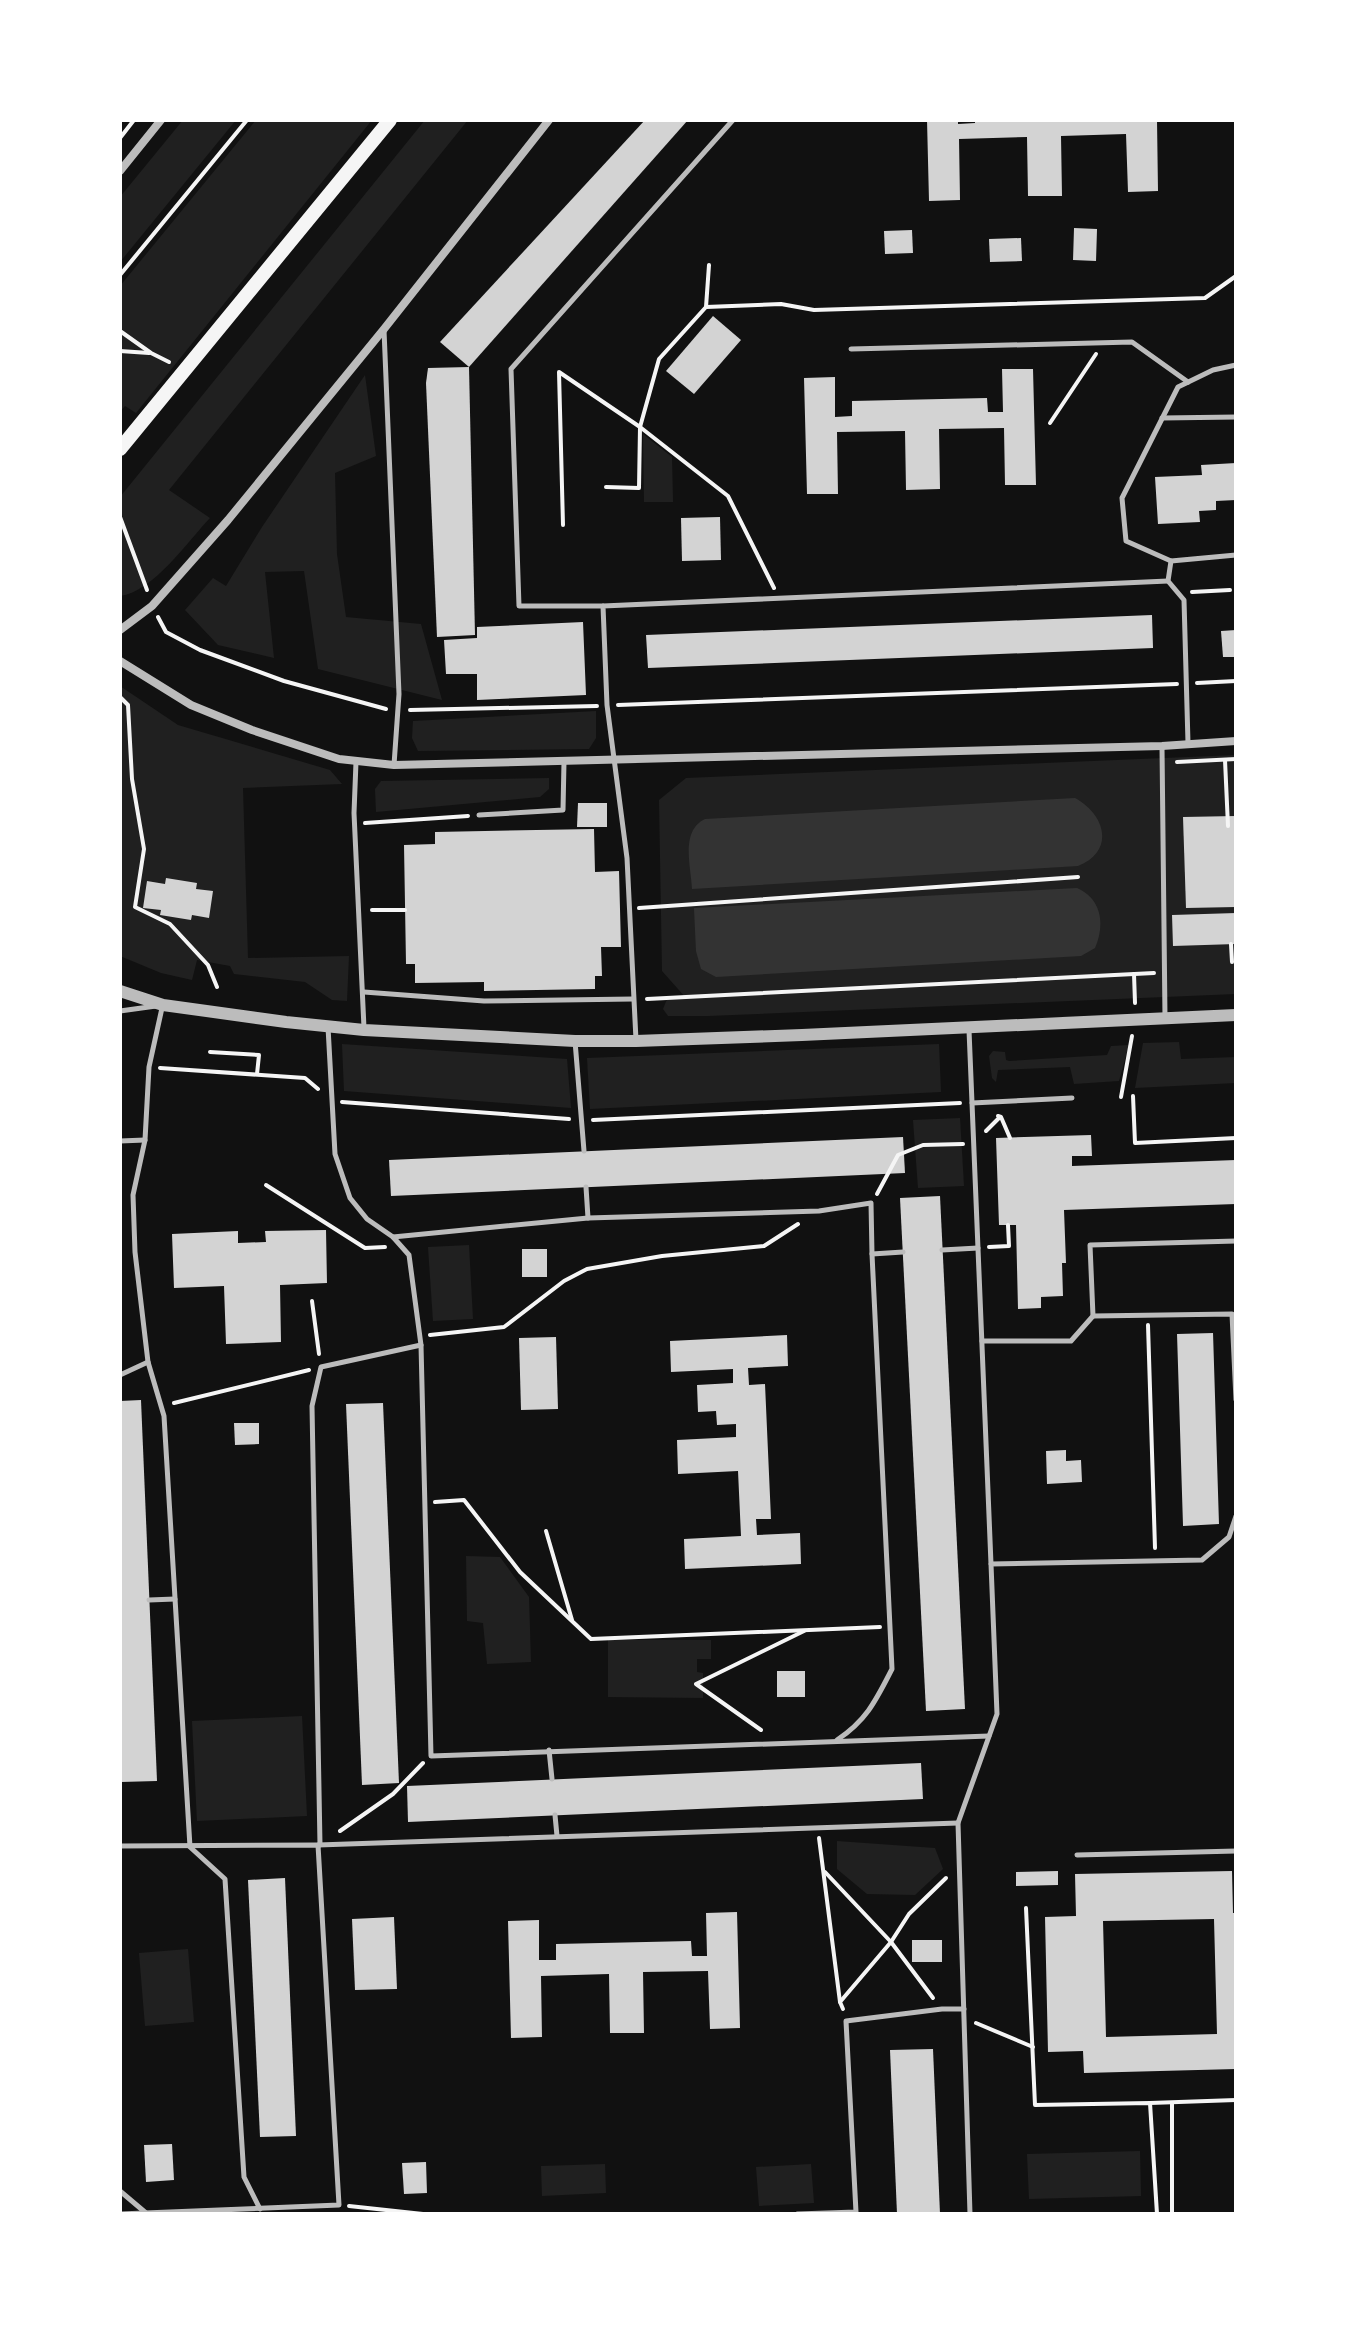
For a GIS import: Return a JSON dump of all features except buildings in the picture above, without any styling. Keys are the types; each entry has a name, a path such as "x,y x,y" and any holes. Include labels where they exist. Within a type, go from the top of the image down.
{"main road":[{"path":"120,449 390,120"}],"street":[{"path":"120,171 161,120"},
{"path":"120,630 152,606 228,520 549,120"},
{"path":"120,661 191,705 252,730 339,759 394,765 1162,746 1236,741"},
{"path":"120,991 163,1005 213,1013 364,1030 575,1041 1236,1015"}],"lane":[{"path":"733,120 511,369 519,606 603,606 1168,581"},
{"path":"384,329 399,694 394,765"},
{"path":"851,349 1132,342 1188,382"},
{"path":"1236,365 1213,370 1178,387 1122,498 1126,541 1171,561 1236,555"},
{"path":"1162,418 1236,417"},
{"path":"1168,581 1171,561"},
{"path":"1168,581 1184,600 1188,744"},
{"path":"603,606 607,705 627,858 636,1041"},
{"path":"1162,746 1165,1018"},
{"path":"356,762 354,824 364,1030"},
{"path":"479,815 563,810 564,762"},
{"path":"364,992 484,1001 633,999"},
{"path":"120,1011 163,1005 149,1067 145,1140 133,1195 135,1252 148,1362 164,1416 190,1847 225,1879 244,2177 260,2209"},
{"path":"328,1026 335,1154 350,1198 367,1219 393,1237 409,1255 421,1345 431,1756 989,1736"},
{"path":"969,1026 997,1714 958,1823 970,2214"},
{"path":"575,1041 584,1151"},
{"path":"972,1103 1072,1098"},
{"path":"120,1141 145,1140"},
{"path":"586,1187 588,1218"},
{"path":"393,1237 588,1218 819,1211 871,1203 892,1669 870,1711 856,1728 836,1741"},
{"path":"982,1341 1071,1341 1093,1316 1090,1245 1236,1241"},
{"path":"942,1250 978,1248"},
{"path":"872,1254 903,1252"},
{"path":"1093,1316 1232,1314 1236,1400"},
{"path":"120,2214 339,2205 319,1845 312,1406 321,1367 421,1345"},
{"path":"120,1375 148,1362"},
{"path":"991,1564 1202,1560 1229,1537 1236,1516"},
{"path":"149,1600 175,1599"},
{"path":"549,1750 552,1779"},
{"path":"555,1815 557,1836"},
{"path":"120,1846 319,1845 958,1823"},
{"path":"1077,1855 1236,1851"},
{"path":"797,2214 856,2212 846,2021 964,2009"},
{"path":"120,2191 146,2213"}],"path":[{"path":"120,138 134,120"},
{"path":"120,275 247,120"},
{"path":"606,487 639,488 640,427 659,359 706,307 709,265"},
{"path":"706,307 781,304 814,310 1205,298 1236,276"},
{"path":"120,331 151,353 186,370"},
{"path":"1050,423 1104,342"},
{"path":"120,351 151,353"},
{"path":"563,525 559,372 640,427 728,496 779,597"},
{"path":"120,517 152,606 166,632 200,650 284,681 396,712 1236,681"},
{"path":"1178,592 1230,590"},
{"path":"120,697 128,705 132,779 144,849 135,907 170,924 208,965 217,987"},
{"path":"1163,762 1236,759"},
{"path":"1225,760 1228,826"},
{"path":"354,824 479,815"},
{"path":"629,909 1078,877"},
{"path":"359,911 405,910"},
{"path":"1231,944 1232,962"},
{"path":"633,999 1166,973"},
{"path":"210,1052 259,1055 257,1074"},
{"path":"149,1067 305,1078 331,1101 581,1120 972,1103"},
{"path":"1133,1096 1135,1143 1236,1138"},
{"path":"871,1203 898,1155 923,1145 974,1143"},
{"path":"266,1185 365,1248 399,1246"},
{"path":"420,1337 504,1327 564,1281 587,1269 662,1256 764,1246 819,1211"},
{"path":"978,1248 1009,1246 1008,1225"},
{"path":"161,1406 321,1367 312,1301"},
{"path":"1148,1315 1155,1561"},
{"path":"425,1503 464,1500 520,1572 591,1639 890,1626"},
{"path":"546,1531 573,1622"},
{"path":"779,1743 696,1684 806,1630"},
{"path":"319,1845 393,1794 431,1756"},
{"path":"817,1828 840,2002 846,2021"},
{"path":"840,2002 891,1942 909,1914 959,1865"},
{"path":"825,1872 891,1942 942,2009"},
{"path":"1026,1908 1035,2105 1236,2100"},
{"path":"964,2017 1033,2047"},
{"path":"1150,2103 1157,2214"},
{"path":"1172,2103 1172,2214"},
{"path":"339,2205 423,2214"}],"shaded area":[{"path":"183,120 236,120 120,262 120,197"},
{"path":"256,120 372,120 136,413 125,406 120,412 120,286"},
{"path":"425,120 468,120 169,490 210,518 157,576 120,596 120,497"},
{"path":"365,375 376,456 335,473 337,554 346,617 421,624 442,700 318,669 304,571 265,572 274,658 218,645 185,610 213,578 226,586"},
{"path":"643,434 672,457 673,502 644,502"},
{"path":"120,686 178,725 330,770 342,784 243,788 248,958 349,956 347,1001 332,1000 305,982 234,974 230,966 197,960 192,980 161,973 120,956"},
{"path":"596,711 596,738 589,749 418,751 412,738 413,721"},
{"path":"1236,755 1236,994 708,1016 668,1016 663,1009 667,999 686,998 662,971 659,800 686,778"},
{"path":"549,778 549,789 540,797 376,812 375,789 381,781"},
{"path":"1075,798 1094,814 1102,833 1098,851 1078,866 692,889 690,840 697,825 705,819"},
{"path":"1077,888 1092,899 1100,922 1095,948 1081,956 716,977 701,969 696,951 694,908"},
{"path":"1179,1042 1181,1059 1236,1057 1236,1083 1135,1088 1143,1043"},
{"path":"342,1044 567,1059 571,1108 344,1091"},
{"path":"939,1044 941,1092 590,1109 587,1058"},
{"path":"1129,1045 1119,1081 1074,1084 1070,1067 998,1070 996,1082 992,1078 989,1056 993,1051 1005,1052 1009,1061 1107,1055 1111,1046"},
{"path":"960,1118 964,1186 918,1188 913,1120"},
{"path":"469,1245 473,1319 433,1321 428,1247"},
{"path":"466,1556 500,1557 529,1597 531,1662 487,1664 483,1623 467,1621"},
{"path":"608,1640 711,1640 711,1659 697,1659 697,1672 703,1673 703,1698 608,1697"},
{"path":"302,1716 307,1816 197,1821 192,1721"},
{"path":"837,1841 935,1848 943,1869 915,1895 867,1894 837,1869"},
{"path":"188,1949 194,2022 145,2026 139,1953"},
{"path":"1140,2151 1141,2196 1029,2199 1027,2154"},
{"path":"605,2164 606,2193 542,2196 541,2166"},
{"path":"811,2164 814,2203 759,2206 756,2167"}]}
